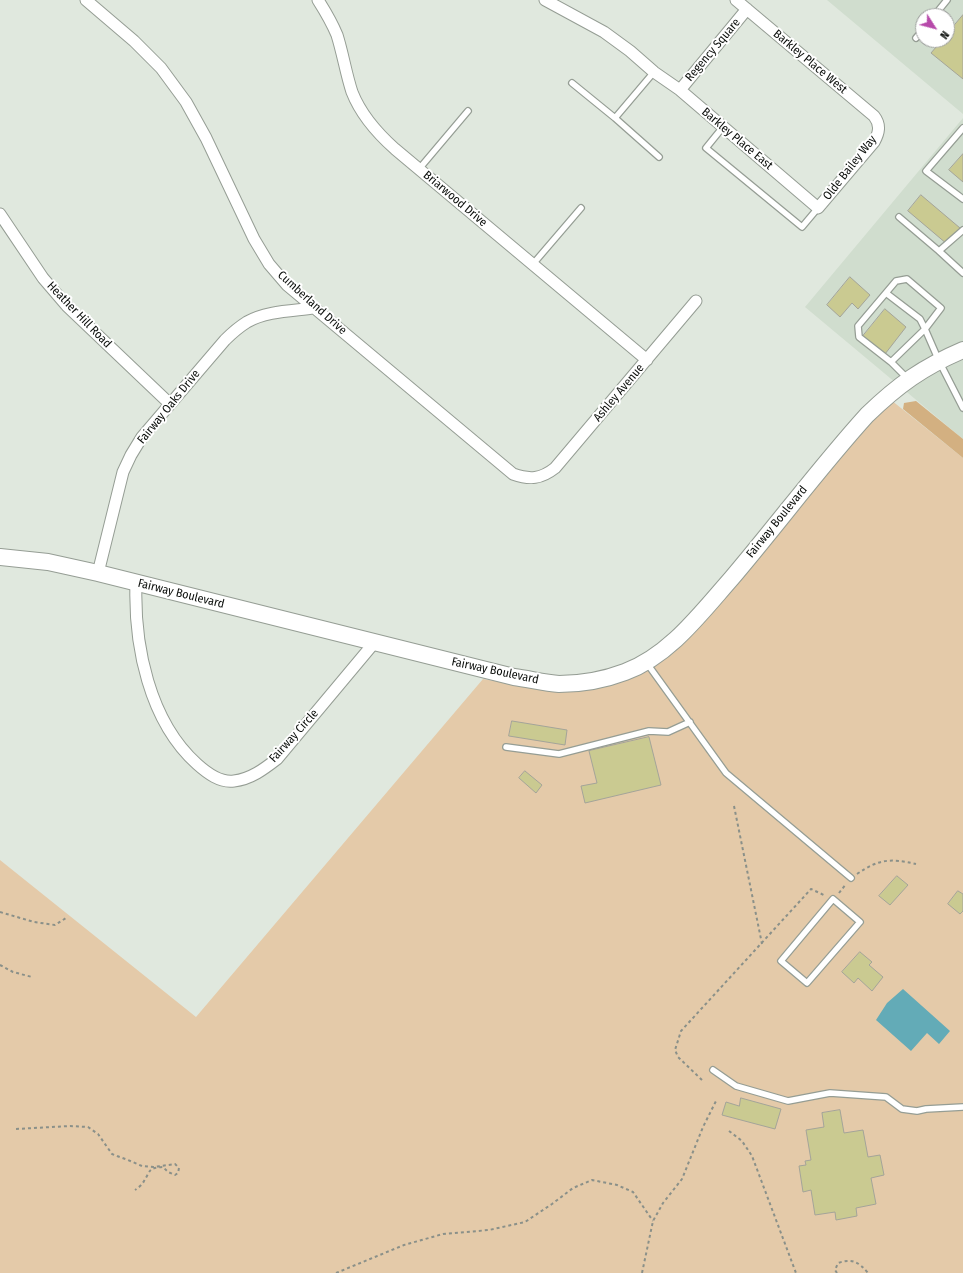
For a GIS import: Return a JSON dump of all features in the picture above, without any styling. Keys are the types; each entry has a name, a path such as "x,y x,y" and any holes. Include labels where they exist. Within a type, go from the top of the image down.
{"street":[{"name":"Cumberland Drive","path":"86,0 134,41 161,68 186,102 206,138 254,239 269,264 287,285 507,470 520,477 536,478"},
{"name":"Briarwood Drive","path":"318,0 336,34 352,92 362,112 372,126 385,140 419,169 647,360"},
{"name":"Barkley Place East","path":"545,0 604,32 630,51 654,72 680,90 818,208"},
{"name":"Barkley Place West","path":"736,0 874,116 878,121 879,127"},
{"name":"Regency Square","path":"680,90 747,9"},
{"name":"Olde Bailey Way","path":"818,208 874,142 878,135 879,127"},
{"name":"Heather Hill Road","path":"0,214 43,278 67,306 170,404"},
{"name":"Ashley Avenue","path":"536,478 549,473 560,463 696,301"},
{"name":"Fairway Oaks Drive","path":"98,573 123,472 142,437 225,340 248,321 276,313 314,308"},
{"name":"Fairway Boulevard","path":"0,557 48,562 98,573 136,584 325,629 505,676 558,684 604,678 625,672 646,662 682,633 753,553 847,437 867,415 887,395 908,379 939,361 963,350"},
{"name":"Fairway Circle","path":"136,584 135,600 141,652 150,688 160,714 179,745 190,758 202,769 222,781 234,781 246,778 262,770 277,758 374,643"}],"lane":[{"path":"940,8 947,0"},
{"path":"614,118 654,72"},
{"path":"572,83 659,157"},
{"path":"419,169 468,111"},
{"path":"723,127 706,148 802,227 818,208"},
{"path":"963,128 926,171 963,199"},
{"path":"533,264 581,208"},
{"path":"899,217 963,273"},
{"path":"939,251 963,230"},
{"path":"891,362 925,329 941,308 907,279 896,281 858,326 859,336 891,362 908,379"},
{"path":"886,293 920,319 963,408"},
{"path":"646,662 726,772 851,878"},
{"path":"506,747 559,754 649,730 668,732 690,722"},
{"path":"833,899 860,922 807,983 781,961 833,899"},
{"path":"713,1070 736,1086 788,1101 830,1093 886,1097 902,1109 917,1110 963,1107"}],"path":[{"path":"734,806 762,944"},
{"path":"702,1080 678,1057 675,1050 681,1031 811,889 833,899 851,878 865,868 881,862 896,860 916,864"},
{"path":"0,912 34,922 55,925 66,918"},
{"path":"0,965 13,972 32,977"},
{"path":"642,1273 652,1222 663,1203 682,1179 703,1127 716,1101"},
{"path":"16,1129 70,1126 88,1127 98,1134 112,1154 142,1166 154,1167 175,1164 179,1168 178,1172 175,1175 168,1172 163,1166"},
{"path":"729,1131 742,1141 752,1156 796,1273"},
{"path":"135,1190 144,1182 150,1170 154,1167"},
{"path":"336,1273 404,1245 443,1234 488,1230 525,1222 573,1188 592,1180 617,1185 633,1192 652,1222"},
{"path":"837,1273 835,1270 838,1263 847,1260 858,1263 868,1273"}],"shaded area":[{"path":"827,0 963,0 963,114"},
{"path":"963,118 963,439 805,307"},
{"path":"891,400 963,458 963,1273 0,1273 0,860 196,1017 483,679 536,688 599,687 642,673 671,655 702,621 858,433"},
{"path":"916,401 963,439 963,458 903,409 904,403"}],"water":[{"path":"903,989 950,1031 939,1044 927,1033 911,1051 876,1020 887,1003"}],"building":[{"path":"963,15 963,79 931,53 935,48 955,48 955,24"},
{"path":"963,154 963,182 949,170"},
{"path":"921,195 960,228 947,244 908,211"},
{"path":"850,277 870,295 858,309 852,303 840,317 827,305"},
{"path":"885,309 906,327 885,354 863,336"},
{"path":"512,721 567,730 565,745 509,736"},
{"path":"649,737 661,785 585,803 581,786 597,783 589,751"},
{"path":"525,771 542,785 536,793 519,778"},
{"path":"897,876 908,885 890,905 879,896"},
{"path":"958,891 963,894 963,911 960,914 948,904"},
{"path":"860,952 872,962 869,965 883,977 872,991 858,978 854,983 842,972"},
{"path":"741,1098 781,1109 775,1129 722,1115 726,1102 739,1106"},
{"path":"840,1110 844,1133 863,1130 868,1157 880,1155 884,1175 871,1178 876,1204 856,1208 857,1216 836,1220 835,1212 815,1215 811,1190 803,1192 799,1166 806,1165 805,1161 811,1160 806,1130 824,1127 822,1113"}]}
